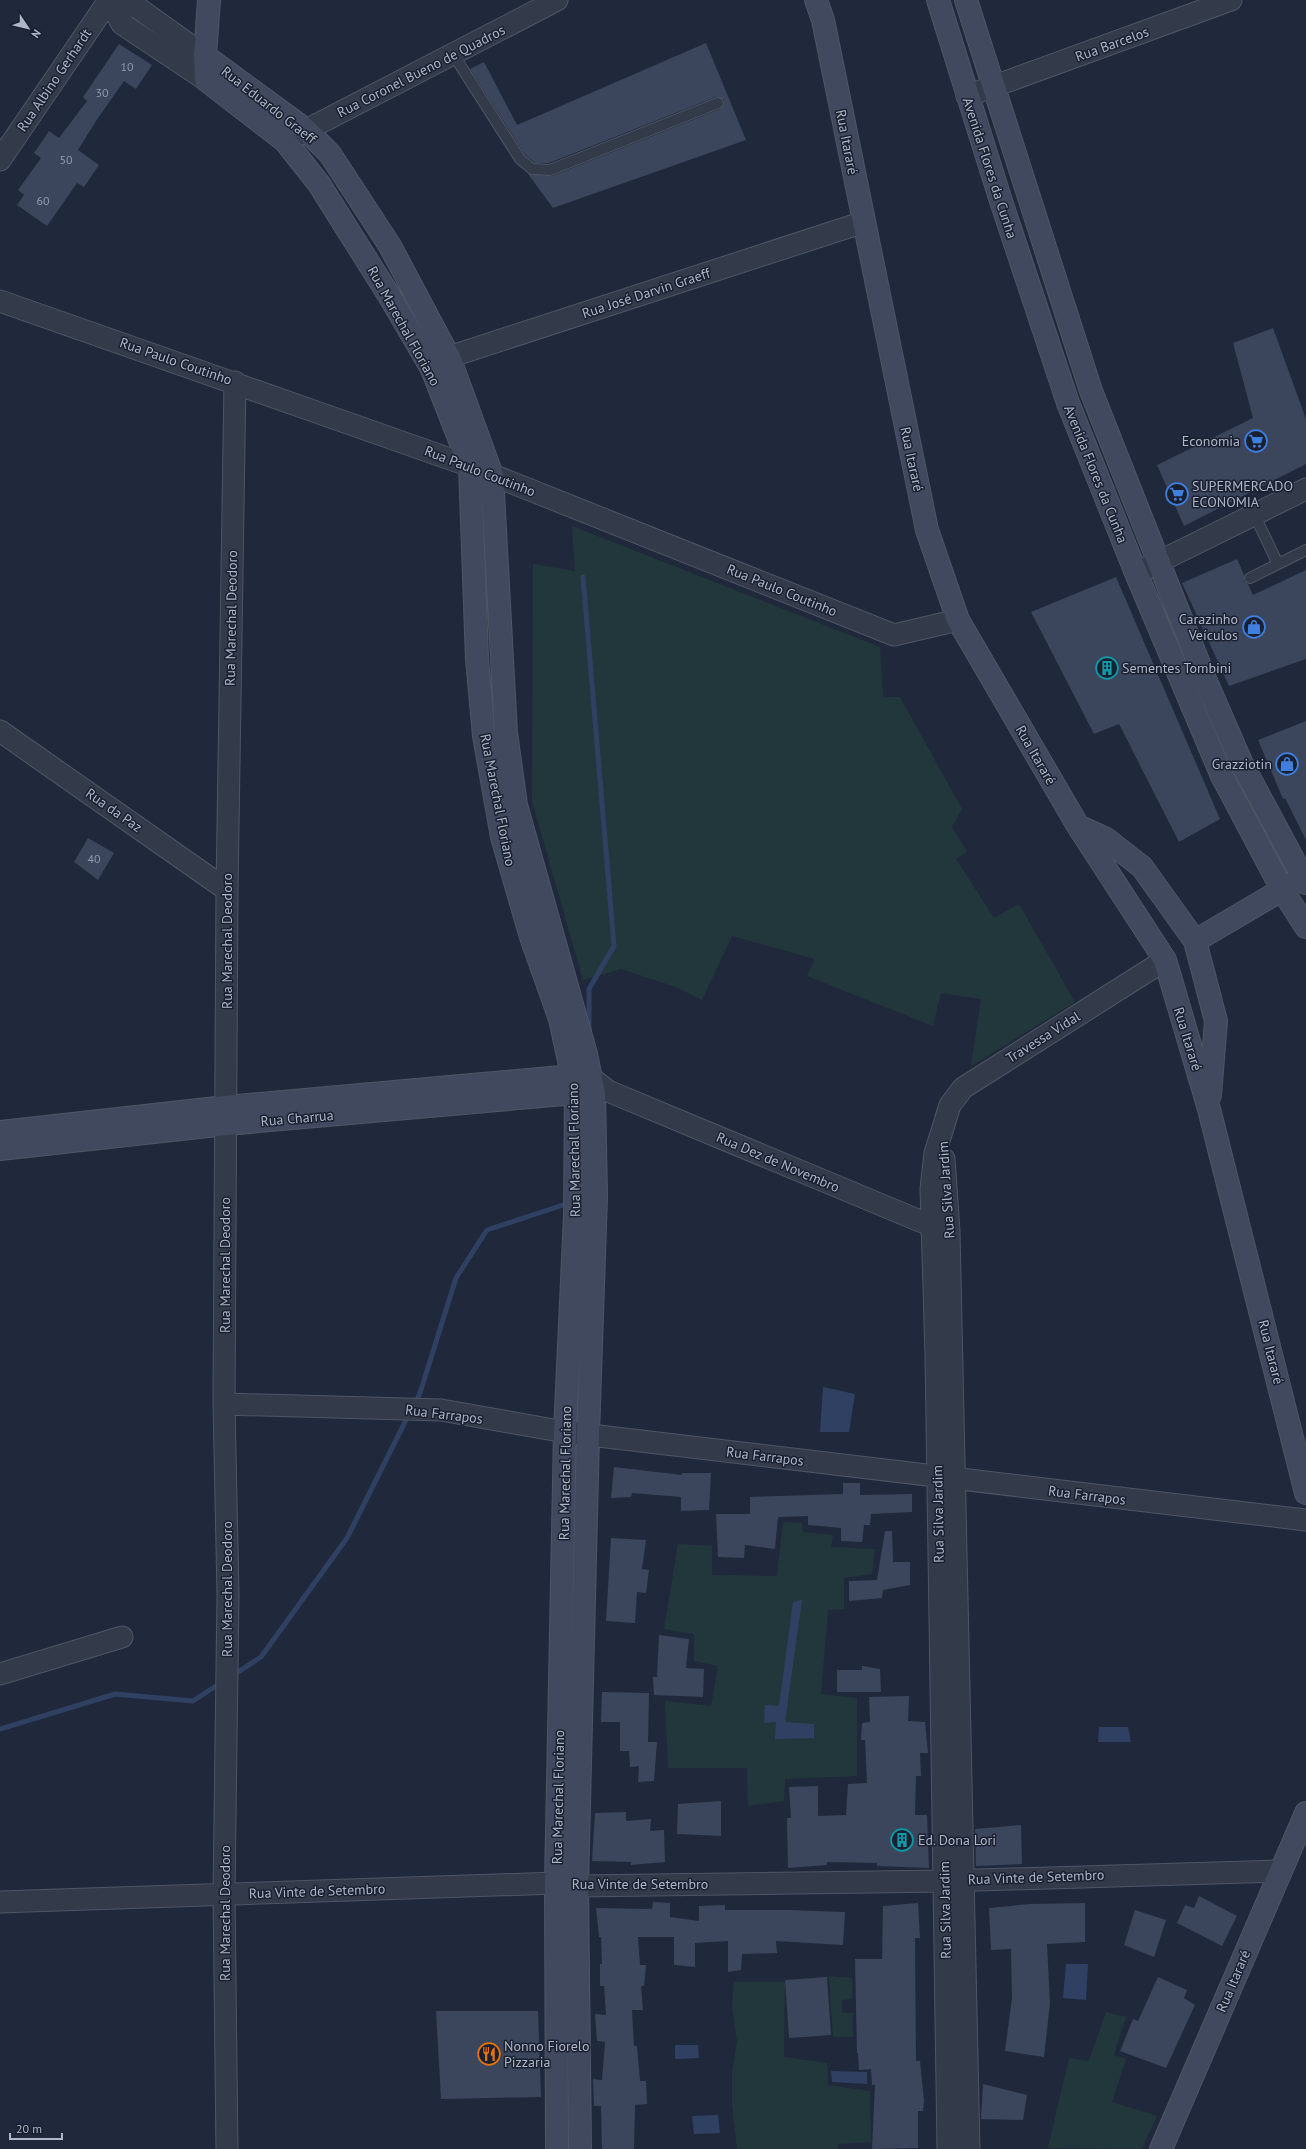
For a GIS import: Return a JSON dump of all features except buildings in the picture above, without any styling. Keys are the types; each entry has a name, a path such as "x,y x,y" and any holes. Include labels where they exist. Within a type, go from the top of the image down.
{"street":[{"name":"Rua Eduardo Graeff","path":"108,0 138,8 306,130 330,154 390,246 440,363"},
{"name":"Rua Eduardo Graeff","path":"108,0 122,24 206,80 285,141"},
{"name":"Rua Albino Gerhardt","path":"0,160 108,0"},
{"path":"206,80 205,56 209,0"},
{"name":"Rua Coronel Bueno de Quadros","path":"285,141 557,0"},
{"name":"Rua Itararé","path":"816,0 823,20 927,530 958,620 1078,826 1165,960 1210,1109 1306,1493"},
{"name":"Avenida Flores da Cunha","path":"938,0 967,96 1068,403 1136,573 1222,776 1283,891 1306,927"},
{"name":"Avenida Flores da Cunha","path":"966,0 1091,391 1158,562 1242,764 1305,878"},
{"name":"Rua Barcelos","path":"967,96 1231,0"},
{"name":"Rua Marechal Floriano","path":"285,141 319,184 390,297 440,363 492,476 506,733 516,805 588,1086 596,1196 588,1434 577,1886 580,2149"},
{"name":"Rua José Darvin Graeff","path":"440,363 864,222"},
{"name":"Rua Paulo Coutinho","path":"0,301 235,382 470,466 894,635 958,620"},
{"name":"Rua Marechal Floriano","path":"440,363 470,466 477,659 484,736 502,837 531,937 560,1019 588,1086 575,1216 565,1432 556,1883 557,2149"},
{"name":"Rua Marechal Deodoro","path":"227,2149 224,1893 228,1594 224,1404 227,890 235,382"},
{"path":"1068,403 1091,391"},
{"path":"1136,573 1306,489"},
{"name":"Rua da Paz","path":"0,731 227,890"},
{"path":"484,736 506,733"},
{"path":"1078,826 1106,839 1142,867 1195,941 1216,1021 1210,1109"},
{"path":"1195,941 1305,878"},
{"name":"Travessa Vidal","path":"942,1131 950,1105 963,1088 1165,960"},
{"name":"Rua Charrua","path":"3,1140 226,1116 365,1103 588,1086"},
{"name":"Rua Dez de Novembro","path":"588,1086 941,1228"},
{"name":"Rua Silva Jardim","path":"942,1131 941,1228 956,2008 948,2139"},
{"name":"Rua Farrapos","path":"224,1404 441,1410 565,1432 1306,1520"},
{"path":"563,1557 585,1557"},
{"path":"0,1674 122,1637"},
{"path":"561,1663 582,1662"},
{"name":"Rua Itararé","path":"1161,2149 1306,1813"},
{"name":"Rua Vinte de Setembro","path":"0,1902 224,1893 556,1883 577,1886 954,1880 1281,1871"},
{"name":"Rua Silva Jardim","path":"956,2008 969,2128 969,2149"},
{"path":"557,2083 579,2082"},
{"path":"948,2139 969,2128"}],"lane":[{"path":"453,54 520,159 532,169 550,170 718,103"},
{"path":"1254,514 1278,564"},
{"path":"1250,578 1306,550"}],"green space":[{"path":"572,526 880,647 883,697 900,697 962,809 952,827 967,851 956,859 994,918 1019,904 1075,1002 971,1066 981,999 941,993 933,1026 807,976 815,959 732,936 702,1000 676,987 621,969 583,980 532,801 533,564 575,571"},
{"path":"783,1522 802,1523 803,1532 833,1535 831,1547 875,1549 872,1574 844,1578 844,1609 828,1610 821,1694 857,1698 857,1776 785,1779 784,1801 748,1806 747,1768 668,1768 665,1701 711,1706 718,1666 694,1661 694,1634 664,1629 678,1544 712,1546 712,1575 777,1576"},
{"path":"829,1976 852,1978 852,1999 842,2000 842,2013 853,2013 853,2037 833,2037"},
{"path":"734,1982 785,1982 784,2057 827,2063 828,2085 870,2091 871,2142 838,2144 838,2149 737,2149 732,2104 732,2073 737,2042 732,2007"},
{"path":"1106,2012 1126,2017 1114,2055 1126,2059 1112,2102 1157,2116 1142,2149 1048,2148 1069,2058 1089,2061"}],"water":[{"path":"823,1387 855,1394 849,1432 820,1432"},
{"path":"802,1600 785,1722 814,1724 814,1738 775,1739 776,1722 764,1723 765,1705 779,1706 793,1602"},
{"path":"1099,1727 1128,1727 1131,1742 1098,1742"},
{"path":"1066,1964 1088,1964 1086,2000 1063,1998"},
{"path":"675,2045 698,2045 699,2058 675,2059"},
{"path":"831,2071 867,2072 867,2084 832,2082"},
{"path":"718,2115 720,2133 694,2134 692,2116"}],"waterway":[{"path":"583,577 614,946 589,989 589,1030"},
{"path":"415,1404 420,1393 456,1278 487,1230 569,1203"},
{"path":"232,1676 261,1657 347,1538 409,1414"},
{"path":"0,1729 115,1694 193,1701 222,1682"}],"place":[{"name":"Economia","path":"1256,441"},
{"name":"SUPERMERCADO ECONOMIA","path":"1177,494"},
{"name":"Carazinho Veículos","path":"1254,627"},
{"name":"Sementes Tombini","path":"1107,668"},
{"name":"Grazziotin","path":"1287,764"},
{"name":"Ed. Dona Lori","path":"902,1840"},
{"name":"Nonno Fiorelo Pizzaria","path":"489,2054"}]}
